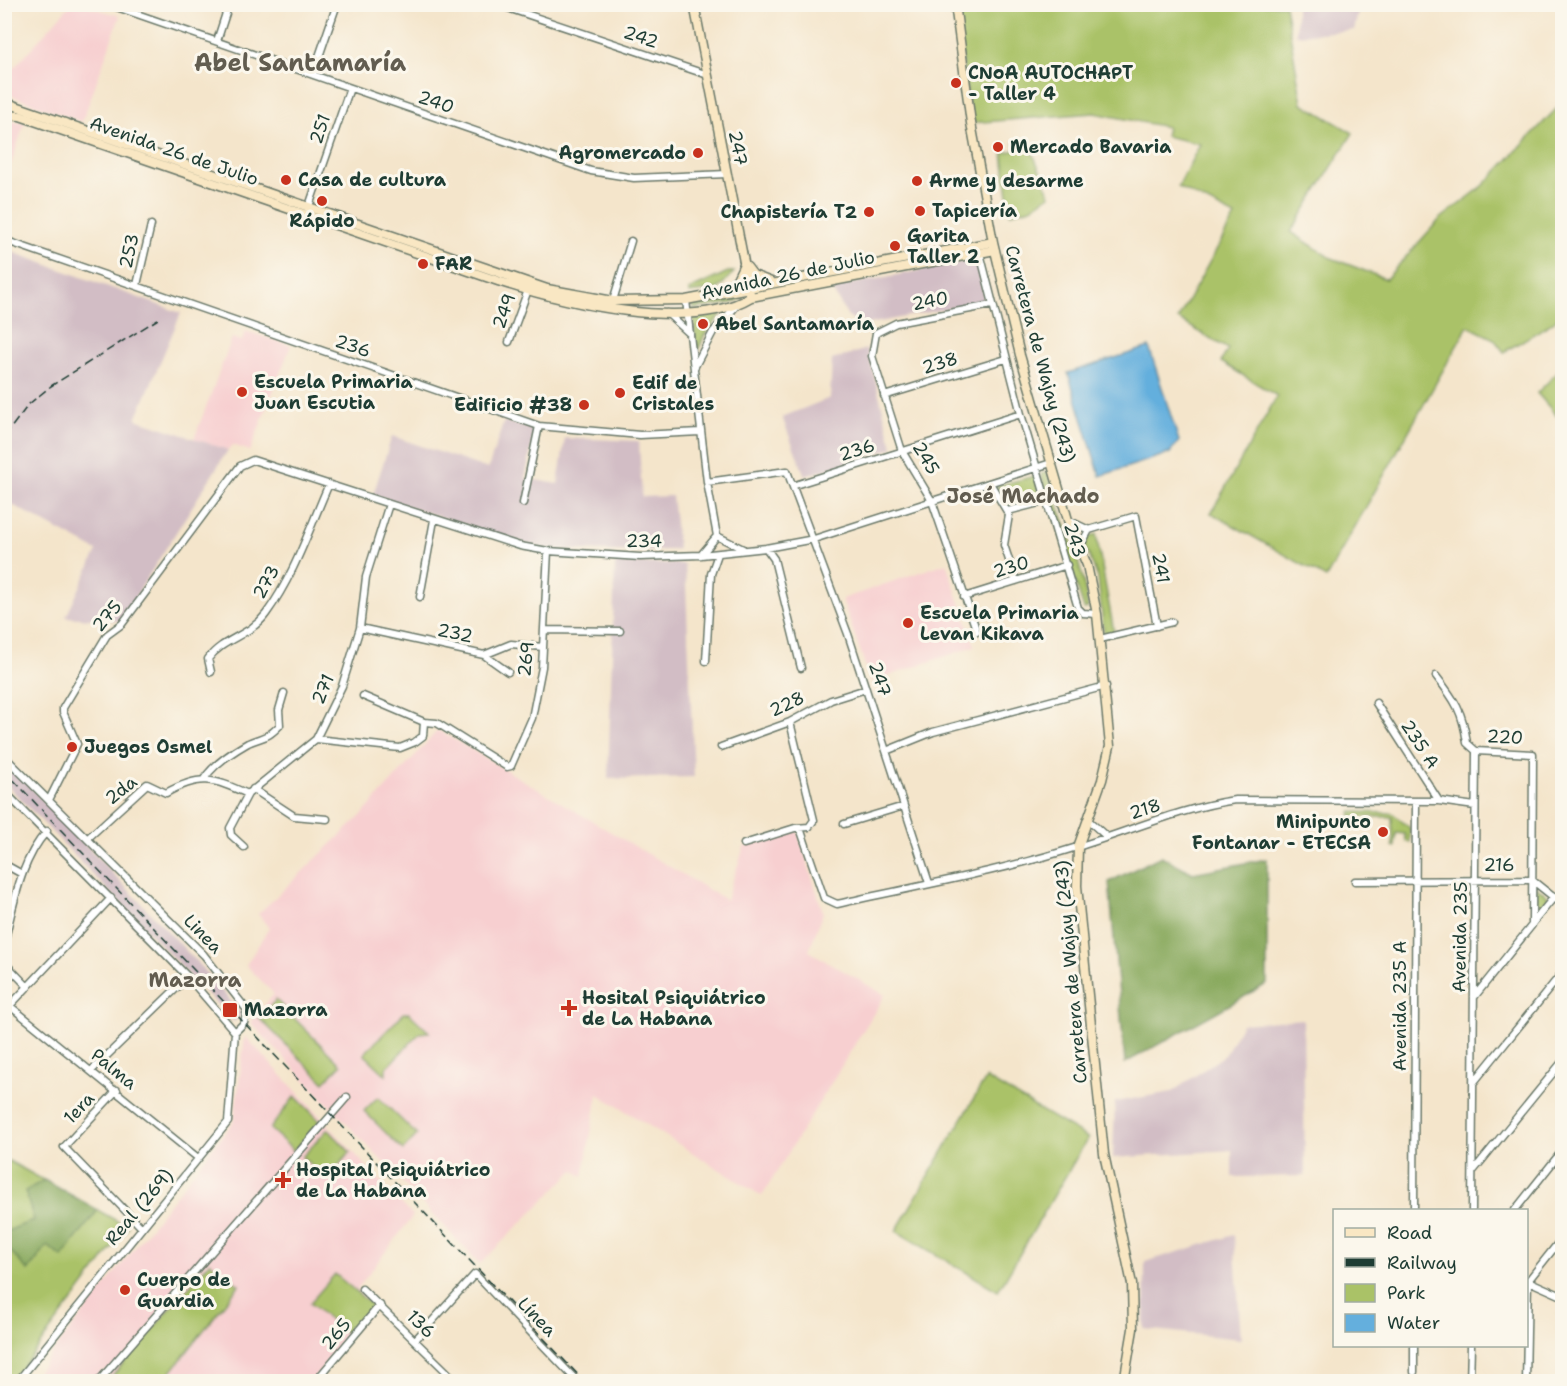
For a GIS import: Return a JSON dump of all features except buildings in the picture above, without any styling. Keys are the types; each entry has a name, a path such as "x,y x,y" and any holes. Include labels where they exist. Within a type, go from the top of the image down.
{"street":[{"name":"240","path":"108,4 591,171 634,178 727,174"},
{"path":"217,41 229,4"},
{"path":"313,74 337,4"},
{"name":"242","path":"496,4 708,75"},
{"name":"247","path":"694,4 750,292"},
{"name":"Carretera de Wajay (243)","path":"955,4 971,123 994,246 1020,356 1051,463 1068,520 1092,583 1106,686 1110,746 1107,764 1078,847 1077,886 1102,1142 1132,1284 1133,1329 1124,1382"},
{"name":"251","path":"308,210 350,88"},
{"name":"Avenida 26 de Julio","path":"4,102 172,164"},
{"name":"Avenida 26 de Julio","path":"4,115 20,116 201,173 547,289 612,304 667,313 687,313 737,305 750,292 774,283 980,253 994,246"},
{"name":"Avenida 26 de Julio","path":"308,210 528,290 578,304 686,300 750,292 994,246"},
{"name":"253","path":"137,285 151,225"},
{"name":"236","path":"4,240 539,426 570,431 640,435 700,432"},
{"path":"612,304 631,241"},
{"name":"243","path":"980,253 1021,414 1078,608 1083,613 1097,614"},
{"path":"722,294 737,279 745,264 753,275 774,283"},
{"name":"249","path":"509,342 528,290"},
{"path":"686,300 700,432 717,536"},
{"name":"240","path":"876,333 896,323 992,304"},
{"path":"694,369 713,332 737,305"},
{"path":"667,313 690,334"},
{"name":"245","path":"876,333 872,356 902,452 932,501 976,632"},
{"name":"238","path":"884,396 1006,358"},
{"name":"236","path":"795,485 1021,414"},
{"path":"523,503 539,426"},
{"name":"234","path":"240,466 253,460 520,546 548,551 640,557 718,554 814,539 1051,463"},
{"name":"275","path":"49,800 77,744 63,708 107,635 122,624 240,466"},
{"path":"707,482 787,471 795,485"},
{"path":"990,483 1008,512 1009,523 1004,545 1016,581"},
{"name":"273","path":"211,672 208,659 217,646 244,634 265,615 295,561 329,484"},
{"name":"247","path":"795,485 866,689 929,883"},
{"path":"1008,512 1047,501"},
{"name":"271","path":"244,847 231,835 230,828 250,792 316,739 342,686 360,628 366,577 389,504"},
{"name":"241","path":"1089,530 1136,516 1157,626"},
{"path":"420,597 434,520"},
{"path":"1068,520 1089,530 1080,547"},
{"path":"717,536 745,550"},
{"path":"701,555 717,536"},
{"path":"766,548 774,559 801,668"},
{"name":"269","path":"424,722 437,723 507,767 511,766 532,718 542,667 548,551"},
{"path":"706,661 711,574 718,554"},
{"name":"230","path":"964,597 1067,565"},
{"path":"1100,639 1172,622"},
{"name":"232","path":"360,628 484,655 511,644 543,647"},
{"path":"544,630 620,631"},
{"path":"484,655 508,672"},
{"name":"Avenida 235","path":"1436,676 1456,702 1464,719 1467,743 1476,751 1472,1209"},
{"path":"886,751 943,729 1106,686"},
{"name":"228","path":"722,747 790,722 831,700 866,689"},
{"path":"284,693 279,710 280,724 269,737 248,743 210,771 204,779 250,792 294,816 327,819"},
{"path":"316,739 400,748 423,736 424,722 363,696"},
{"name":"235 A","path":"1376,703 1439,801"},
{"path":"4,705 4,712"},
{"path":"744,844 812,824 813,815 790,722"},
{"name":"220","path":"1476,751 1533,754 1532,880"},
{"name":"Linea","path":"4,756 204,955 247,1010 244,1023 235,1032"},
{"name":"2da","path":"87,839 147,784 166,793 189,780 204,779"},
{"path":"4,790 47,831 188,977 235,1032"},
{"name":"218","path":"800,828 824,898 831,903 982,874 1078,847 1207,804 1235,800 1439,801 1475,806"},
{"name":"Avenida 235 A","path":"1414,1209 1416,801"},
{"path":"844,824 904,806"},
{"path":"1088,820 1107,837"},
{"path":"4,943 22,874 33,846 47,831"},
{"path":"4,864 22,874"},
{"name":"216","path":"1354,880 1532,880 1563,904"},
{"path":"1532,880 1532,925"},
{"path":"1475,996 1554,897"},
{"path":"4,1012 111,898"},
{"path":"4,962 28,987"},
{"path":"1474,1083 1563,973"},
{"path":"92,1070 188,977"},
{"name":"Palma","path":"10,1006 117,1090 198,1158"},
{"name":"Real (269)","path":"17,1382 228,1122 235,1032"},
{"path":"1473,1171 1563,1062"},
{"name":"1era","path":"117,1090 64,1147 141,1227"},
{"path":"98,1382 347,1097"},
{"path":"1516,1209 1563,1151"},
{"path":"1528,1280 1563,1239"},
{"name":"Línea","path":"416,1339 475,1274 578,1382"},
{"path":"1528,1281 1563,1296"},
{"name":"136","path":"362,1289 416,1339 457,1382"},
{"name":"265","path":"315,1382 380,1305"},
{"path":"1414,1347 1414,1372"},
{"path":"1470,1382 1471,1347"},
{"path":"1526,1347 1526,1382"}],"shaded area":[{"path":"1296,4 1360,5 1354,30 1296,35"},
{"path":"70,5 84,5 120,16 82,122 5,93 5,78"},
{"path":"4,121 25,122 5,182"},
{"path":"4,249 181,313 136,419 228,450 120,621 66,617 97,551 5,501"},
{"path":"977,259 985,301 864,325 848,317 831,288"},
{"name":"Escuela Primaria Juan Escutia","path":"245,331 291,345 250,451 233,445 228,450 194,439 232,338 242,341"},
{"path":"867,349 893,448 805,476 782,417 830,398 832,360"},
{"path":"504,421 535,430 525,478 558,484 565,438 639,441 642,497 672,496 678,549 642,552 548,549 521,543 373,495 392,436 488,469"},
{"path":"615,563 685,564 694,777 608,779"},
{"name":"Escuela Primaria Levan Kikava","path":"946,563 975,646 871,682 842,599"},
{"name":"Hosital Psiquiátrico de La Habana","path":"438,730 726,900 744,847 797,830 823,912 809,951 885,995 762,1196 598,1094 583,1177 574,1170 480,1264 250,1022 274,994 246,965 269,928 258,914 362,815"},
{"path":"4,759 200,965 242,1014 234,1022 5,783"},
{"path":"1303,1019 1305,1176 1232,1177 1232,1150 1113,1158 1115,1102 1172,1092 1225,1055 1242,1024"},
{"name":"Hospital Psiquiátrico de La Habana","path":"245,1036 413,1216 357,1289 375,1306 311,1381 106,1381 111,1376 103,1370 92,1381 31,1380 234,1121"},
{"path":"1234,1235 1241,1339 1144,1329 1145,1262"}],"green space":[{"path":"955,5 1285,5 1302,103 1353,133 1291,232 1329,257 1386,279 1440,219 1483,186 1562,103 1562,314 1552,323 1504,352 1494,339 1468,326 1326,578 1211,513 1277,396 1221,362 1228,349 1178,319 1235,216 1178,187 1200,144 1165,136 1167,127 1094,113 971,123"},
{"path":"1027,139 1050,195 1031,208 1010,213 1003,153 1016,150 1015,142"},
{"path":"728,272 734,272 718,289 689,293 689,290"},
{"path":"745,293 745,297 732,303 694,309 691,305 694,302"},
{"path":"723,312 704,336 697,354 693,317"},
{"path":"1562,368 1562,422 1537,393"},
{"path":"1047,471 1076,556 1088,608 1084,609 1041,474"},
{"path":"1035,476 1040,497 1010,506 996,486"},
{"path":"1096,534 1114,632 1104,636 1098,578 1085,546 1088,538"},
{"path":"1351,812 1392,813 1410,828 1410,843 1406,841 1405,834 1396,833 1395,847 1393,847 1392,817 1351,817"},
{"path":"1161,856 1193,873 1267,859 1267,984 1125,1063 1109,882"},
{"path":"1536,886 1549,897 1536,914"},
{"path":"276,1000 341,1065 324,1082 259,1018"},
{"path":"404,1013 409,1013 429,1032 420,1033 386,1068 386,1075 365,1055"},
{"path":"986,1078 1088,1138 998,1291 896,1231"},
{"path":"295,1096 320,1121 294,1151 270,1129"},
{"path":"378,1097 417,1135 403,1150 364,1111"},
{"path":"328,1129 350,1152 327,1179 302,1157"},
{"path":"9,1161 128,1227 13,1380 4,1381 4,1163"},
{"path":"44,1180 98,1210 62,1257 47,1246 28,1271 5,1245 5,1232 34,1220 25,1191"},
{"path":"210,1262 239,1285 164,1381 108,1381"},
{"path":"335,1274 372,1305 348,1335 310,1303"}],"water":[{"path":"1149,347 1179,441 1170,453 1100,476 1068,373"}],"railway":[{"path":"4,437 29,404 51,386 158,319"},
{"path":"4,770 585,1382"}],"place":[{"name":"CNoA AUTOCHAPT - Taller 4","path":"956,83"},
{"name":"Mercado Bavaria","path":"998,147"},
{"name":"Agromercado","path":"698,153"},
{"name":"Casa de cultura","path":"286,180"},
{"name":"Arme y desarme","path":"917,181"},
{"name":"Rápido","path":"322,201"},
{"name":"Tapicería","path":"920,211"},
{"name":"Chapistería T2","path":"869,212"},
{"name":"Garita Taller 2","path":"895,246"},
{"name":"FAR","path":"423,264"},
{"name":"Abel Santamaría","path":"703,324"},
{"name":"Escuela Primaria Juan Escutia","path":"242,392"},
{"name":"Edif de Cristales","path":"620,393"},
{"name":"Edificio #38","path":"584,405"},
{"name":"Escuela Primaria Levan Kikava","path":"908,623"},
{"name":"Juegos Osmel","path":"72,747"},
{"name":"Minipunto Fontanar - ETECSA","path":"1383,832"},
{"name":"Hosital Psiquiátrico de La Habana","path":"569,1008"},
{"name":"Mazorra","path":"230,1010"},
{"name":"Hospital Psiquiátrico de La Habana","path":"283,1180"},
{"name":"Cuerpo de Guardia","path":"125,1290"}],"district":[{"name":"Abel Santamaría","path":"300,63"},
{"name":"José Machado","path":"1023,496"},
{"name":"Mazorra","path":"195,980"}]}
